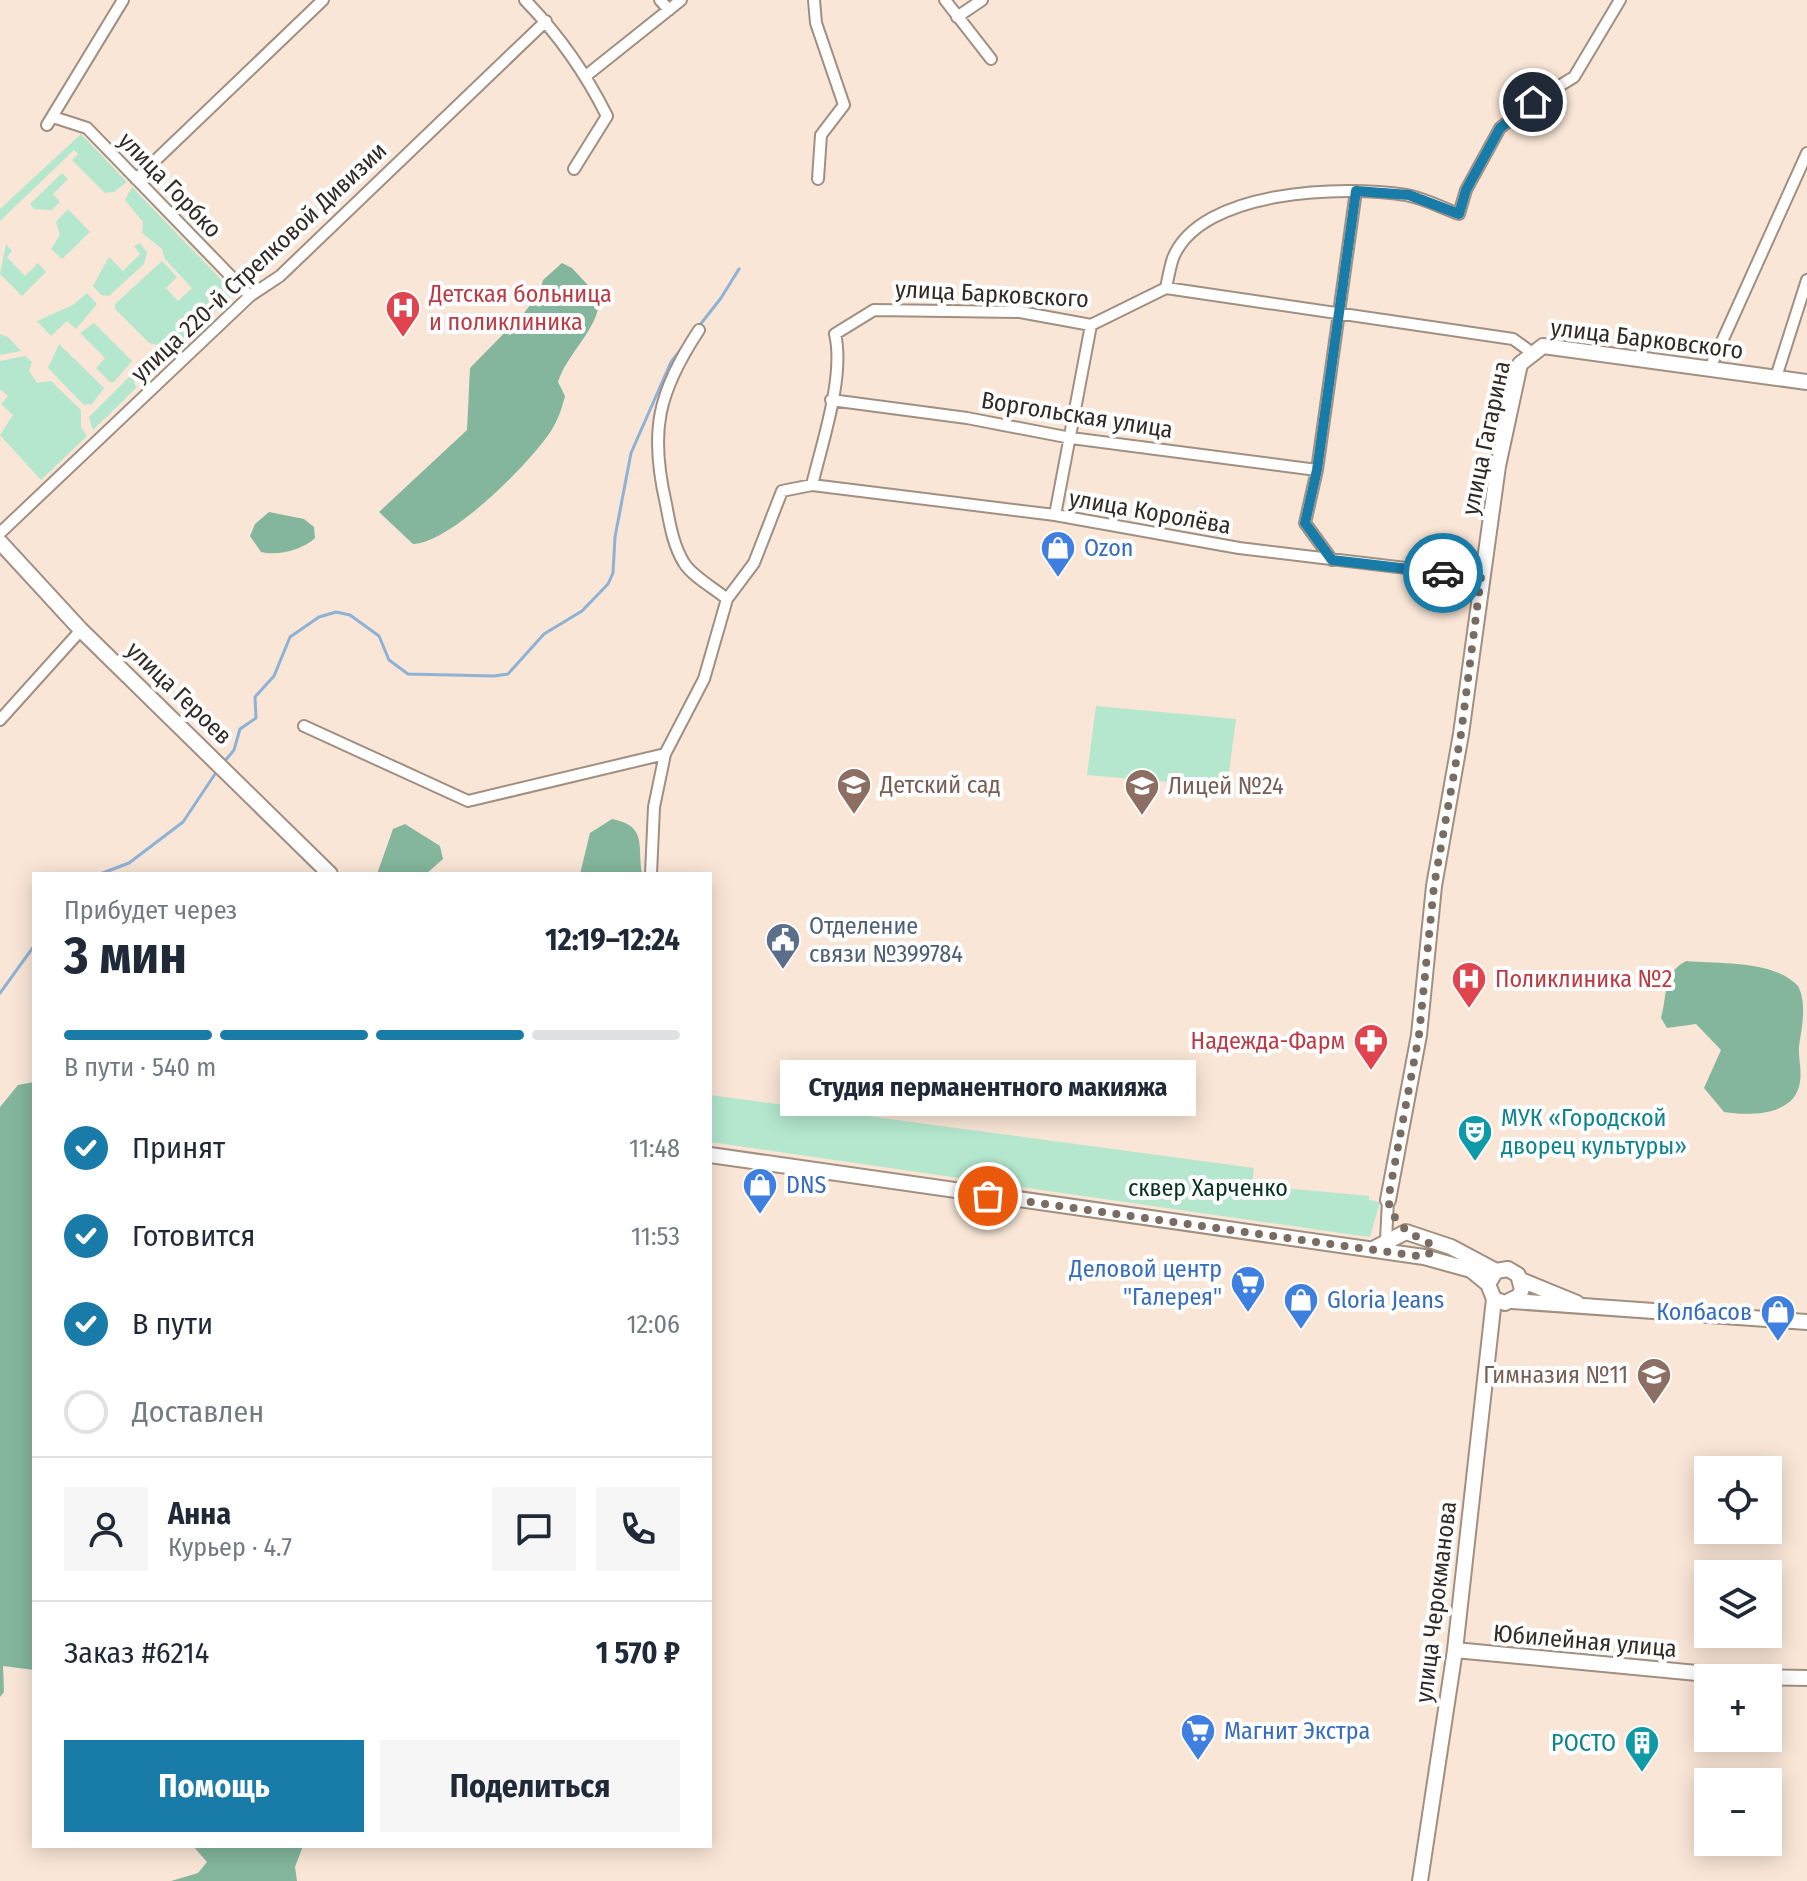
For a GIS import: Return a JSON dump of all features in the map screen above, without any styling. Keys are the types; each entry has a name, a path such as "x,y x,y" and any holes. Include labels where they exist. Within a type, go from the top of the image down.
{"street":[{"name":"улица Горбко","path":"123,0 50,121 87,128 250,296"},
{"path":"136,179 323,0"},
{"path":"525,0 546,21 587,75 607,116 574,169"},
{"path":"660,0 669,10"},
{"path":"587,75 681,0"},
{"path":"814,0 816,23 844,105 821,135 818,179"},
{"path":"945,0 991,59"},
{"path":"957,17 982,0"},
{"path":"1166,288 1174,256 1195,230 1235,207 1286,193 1356,191 1409,195 1459,214 1466,190 1500,128 1533,102 1574,77 1620,0"},
{"name":"улица 220-й Стрелковой Дивизии","path":"0,533 250,296 280,276 546,21"},
{"path":"1710,368 1807,153"},
{"path":"1332,560 1305,523 1317,470 1356,191"},
{"path":"1776,377 1807,280"},
{"name":"улица Барковского","path":"831,400 838,346 835,334 874,310 1020,312 1091,325 1166,288 1513,339 1531,352 1543,346 1807,382"},
{"path":"1055,515 1091,325"},
{"path":"699,330 673,369 662,397 656,427 657,468 675,544 686,566 727,599"},
{"name":"улица Гагарина","path":"1390,1246 1388,1200 1419,1035 1434,886 1461,734 1498,466 1518,371 1531,352"},
{"path":"651,872 654,807 665,754 704,679 727,599 754,563 782,491 812,485 831,400"},
{"name":"Воргольская улица","path":"831,400 967,418 1071,438 1317,470"},
{"name":"улица Королёва","path":"812,485 1055,515 1239,548 1481,577"},
{"name":"улица Героев","path":"2,548 81,630 328,872"},
{"path":"0,720 81,630"},
{"path":"304,726 468,801 665,754"},
{"path":"712,1155 1373,1249 1390,1246 1492,1278 1513,1271 1521,1280 1581,1305"},
{"path":"1388,1200 1392,1216 1406,1232 1431,1244 1433,1251 1424,1257"},
{"path":"1390,1246 1406,1232"},
{"path":"1406,1232 1451,1247 1492,1278 1504,1301"},
{"path":"1504,1301 1522,1289 1521,1280"},
{"path":"1504,1301 1807,1322"},
{"name":"улица Черокманова","path":"1420,1881 1455,1650 1491,1327 1504,1301"},
{"name":"Юбилейная улица","path":"1455,1650 1739,1677 1807,1678"}],"green space":[{"path":"81,134 127,182 114,192 105,193 72,160 78,154 74,150 0,221 0,209"},
{"path":"62,173 68,179 53,194 60,202 52,210 34,209 30,204"},
{"path":"132,187 234,293 172,353 167,347 149,343 115,309 115,304 162,261 177,277 166,288 178,301 192,288 165,259 162,249 142,233 143,222 125,200"},
{"path":"68,209 90,232 62,259 51,249 60,235 56,222"},
{"path":"140,243 147,252 144,264 109,296 101,295 93,286 109,257 123,271 140,254 134,246"},
{"path":"6,244 12,251 7,257 25,276 38,263 46,272 22,296 0,274"},
{"path":"562,263 572,268 599,297 595,319 558,382 565,396 560,414 541,445 488,499 448,530 413,544 379,512 467,430 470,368 524,313 540,292 543,280"},
{"path":"87,293 97,304 76,329 67,321 51,336 37,321 73,305"},
{"path":"94,323 132,361 114,382 110,382 96,368 105,358 80,333"},
{"path":"0,334 8,337 21,351 0,355"},
{"path":"59,344 104,388 92,404 84,405 48,368"},
{"path":"25,356 32,362 29,371 37,383 51,381 81,410 81,427 87,436 41,480 0,435 13,415 1,404 8,396 0,389 0,361"},
{"path":"132,374 136,388 93,430 89,417"},
{"path":"269,512 304,519 314,527 315,538 290,551 261,552 250,536 255,524"},
{"path":"1096,706 1236,719 1227,787 1087,775"},
{"path":"612,819 631,827 639,839 642,872 580,872 590,833"},
{"path":"405,824 440,846 443,859 428,872 378,872 393,829"},
{"path":"1686,961 1761,967 1788,978 1798,986 1803,1007 1800,1082 1790,1102 1759,1113 1724,1112 1704,1088 1721,1050 1696,1024 1667,1028 1661,1018 1669,978"},
{"path":"32,1082 32,1670 3,1666 4,1692 0,1697 0,1107 18,1085"},
{"name":"сквер Харченко","path":"712,1095 1254,1168 1252,1185 1369,1196 1369,1200 1380,1202 1370,1237 712,1142"},
{"path":"195,1848 302,1848 295,1867 297,1881 171,1881 198,1873 207,1862"}],"waterway":[{"path":"224,762 234,750 240,729 256,718 255,697 274,676 290,637 319,617 336,612 350,615 379,636 389,660 408,674 494,676 508,674 544,634 582,611 608,584 613,573 615,537 631,453 671,362 721,298 739,269"},
{"path":"105,872 129,863 183,822 217,771"},
{"path":"0,993 32,949"}],"way so far":[{"path":"988,1196 1424,1257 1433,1251 1431,1244 1406,1232 1392,1216 1388,1200 1419,1035 1434,886 1461,734 1481,577 1443,573"}],"place":[{"name":"Детская больница и поликлиника","path":"403,339"},
{"name":"Ozon","path":"1058,579"},
{"name":"Детский сад","path":"854,816"},
{"name":"Лицей №24","path":"1142,817"},
{"name":"Отделение связи №399784","path":"783,971"},
{"name":"Поликлиника №2","path":"1469,1010"},
{"name":"Надежда-Фарм","path":"1371,1072"},
{"name":"МУК «Городской дворец культуры»","path":"1475,1163"},
{"name":"Студия перманентного макияжа","path":"988,1196"},
{"name":"DNS","path":"760,1216"},
{"name":"Деловой центр \"Галерея\"","path":"1248,1314"},
{"name":"Gloria Jeans","path":"1301,1331"},
{"name":"Колбасов","path":"1778,1343"},
{"name":"Гимназия №11","path":"1654,1406"},
{"name":"Магнит Экстра","path":"1198,1762"},
{"name":"РОСТО","path":"1642,1774"}],"route":[{"path":"1443,573 1332,560 1305,523 1317,470 1356,191 1409,195 1459,214 1466,190 1500,128 1533,102"}]}
